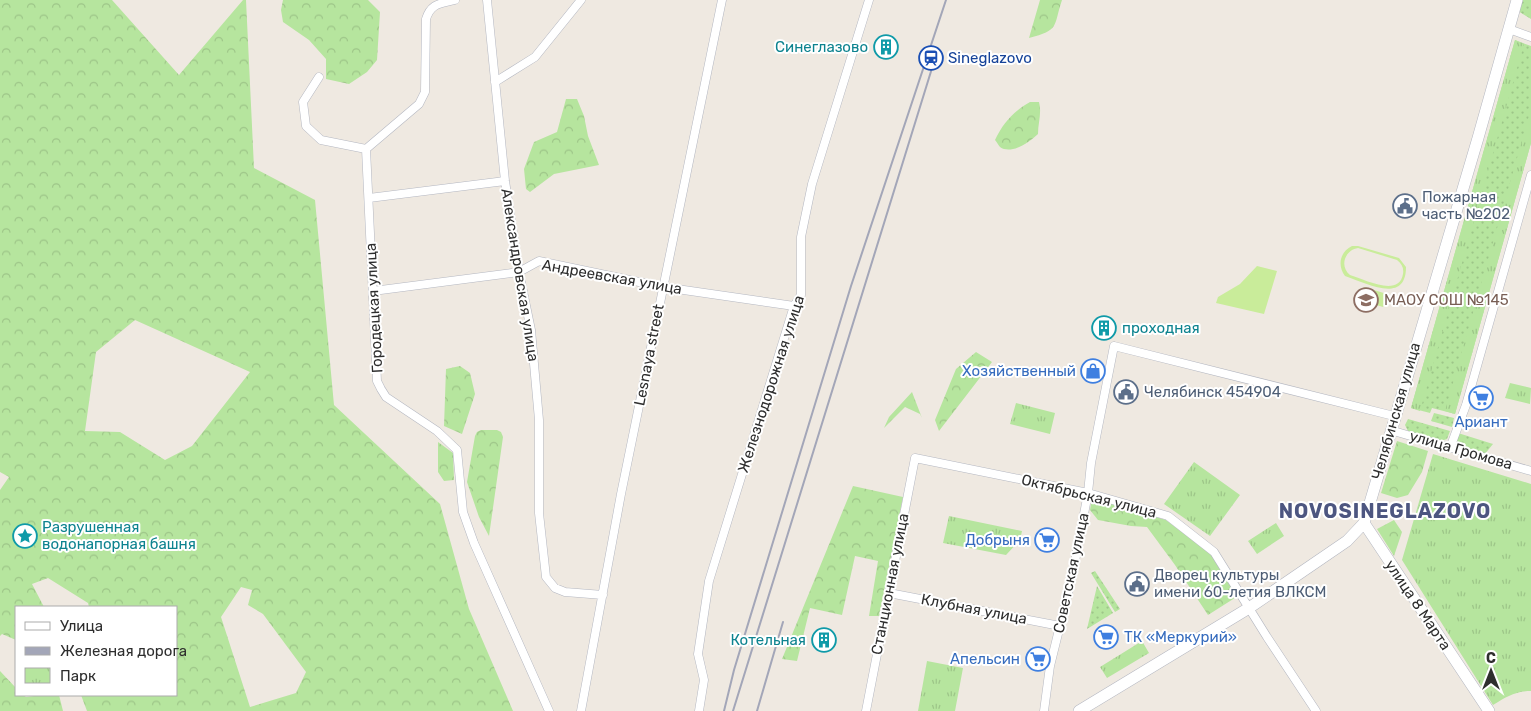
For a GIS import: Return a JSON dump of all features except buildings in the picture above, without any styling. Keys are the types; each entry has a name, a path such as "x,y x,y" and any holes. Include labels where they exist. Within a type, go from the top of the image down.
{"street":[{"path":"320,77 303,102 306,126 320,140 366,149 419,104 425,92 426,18 429,10 435,6 454,0"},
{"name":"Александровская улица","path":"487,0 505,181 519,272 531,330 539,420 539,513 546,577 555,588 565,592 603,594"},
{"path":"495,82 535,57 582,0"},
{"name":"Lesnaya street","path":"581,711 621,494 722,0"},
{"name":"Железнодорожная улица","path":"699,711 704,680 698,654 709,581 794,306 801,295 801,237 812,184 869,0"},
{"name":"Челябинская улица","path":"1079,711 1249,608 1347,541 1364,523 1517,0"},
{"path":"1508,29 1531,36"},
{"name":"Городецкая улица","path":"366,149 377,381 380,390 386,397 437,431 457,450 463,512 474,542 549,711"},
{"path":"1450,448 1469,396 1531,176"},
{"path":"369,198 505,181"},
{"name":"Андреевская улица","path":"373,291 519,272 539,261 663,287 794,306"},
{"name":"Советская улица","path":"1044,711 1048,677 1072,577 1114,346 1394,416"},
{"name":"улица Громова","path":"1390,430 1531,470"},
{"name":"Октябрьская улица","path":"915,458 1088,493 1168,516 1214,552 1316,711"},
{"name":"Станционная улица","path":"866,711 915,458"},
{"name":"улица 8 Марта","path":"1364,523 1489,711"},
{"name":"Клубная улица","path":"888,593 1060,626"}],"green space":[{"path":"0,0 112,0 179,75 243,0 246,0 254,168 315,200 334,405 440,504 469,609 513,711 87,711 81,696 178,696 178,606 89,606 88,603 48,578 32,584 43,606 15,606 15,640 2,634 0,636 0,490 9,477 0,472","holes":["135,320 250,372 192,446 165,460 120,432 85,431 96,352","241,587 252,590 248,605 263,614 306,672 296,693 250,707 221,617"]},
{"path":"283,0 368,0 380,12 377,60 367,72 349,84 326,79 326,59 309,40 283,22 281,10"},
{"path":"1040,0 1062,0 1056,22 1051,30 1029,38"},
{"path":"1522,0 1531,0 1531,19 1518,11"},
{"path":"1515,40 1531,46 1531,143 1455,414 1432,408 1430,413 1411,408"},
{"path":"1515,40 1524,44 1420,411 1411,408"},
{"path":"566,99 577,99 599,165 554,174 530,192 526,189 524,169 534,142 557,132"},
{"path":"1030,102 1039,102 1040,106 1038,134 1015,149 1000,147 995,140 1002,128 1014,113"},
{"path":"1531,109 1531,143 1455,414 1445,411"},
{"path":"1352,246 1358,246 1399,258 1406,267 1404,279 1399,285 1392,288 1383,288 1345,276 1341,268 1341,259","holes":["1358,248 1397,260 1402,266 1403,274 1400,281 1395,285 1388,286 1372,283 1350,275 1344,263 1347,255 1353,249"]},
{"path":"1257,266 1277,271 1264,314 1216,303 1218,297 1240,284"},
{"path":"1364,287 1387,294 1383,307 1360,300"},
{"path":"976,352 992,362 939,431 935,420 956,369"},
{"path":"460,366 470,373 475,394 462,434 444,426 446,369"},
{"path":"1510,383 1531,388 1530,404 1505,398"},
{"path":"912,392 922,418 920,414 905,407 884,428 889,417"},
{"path":"1016,403 1055,413 1050,434 1010,424"},
{"path":"1434,413 1454,418 1452,427 1431,421"},
{"path":"1408,419 1450,431 1447,439 1441,441 1408,431 1405,425"},
{"path":"481,430 497,430 501,432 503,437 489,536 479,517 467,482 475,436"},
{"path":"1458,433 1493,444 1484,455 1458,447 1456,441"},
{"path":"1397,441 1428,451 1422,472 1408,495 1397,498 1381,493"},
{"path":"438,442 453,453 454,480 444,481 438,472"},
{"path":"1433,454 1531,484 1531,691 1515,693 1493,705 1402,560"},
{"path":"1194,462 1240,495 1210,536 1164,504"},
{"path":"853,486 903,497 879,616 869,616 878,561 855,556 842,615 810,608 797,661 782,659"},
{"path":"1092,498 1166,520 1211,554 1238,596 1208,615 1147,527 1098,520 1090,510"},
{"path":"949,516 1022,531 1020,540 1006,555 943,543"},
{"path":"1394,520 1402,532 1394,556 1377,529"},
{"path":"1276,523 1284,536 1257,554 1248,541"},
{"path":"1095,571 1120,609 1115,612 1091,573"},
{"path":"1097,586 1113,613 1087,629"},
{"path":"1142,641 1149,653 1107,678 1100,667"},
{"path":"927,661 963,668 955,711 918,711"},
{"path":"0,671 15,687 15,696 59,696 63,711 0,711"}],"railway":[{"path":"724,711 734,670 851,286 946,0"},
{"path":"733,711 937,52"},
{"path":"757,711 783,622"}],"place":[{"name":"Синеглазово","path":"886,47"},
{"name":"Sineglazovo","path":"931,58"},
{"name":"Пожарная часть №202","path":"1405,206"},
{"name":"МАОУ СОШ №145","path":"1366,300"},
{"name":"проходная","path":"1104,328"},
{"name":"Хозяйственный","path":"1093,371"},
{"name":"Челябинск 454904","path":"1126,392"},
{"name":"Ариант","path":"1481,398"},
{"name":"Разрушенная водонапорная башня","path":"25,536"},
{"name":"Добрыня","path":"1047,540"},
{"name":"Дворец культуры имени 60-летия ВЛКСМ","path":"1137,584"},
{"name":"ТК «Меркурий»","path":"1106,637"},
{"name":"Котельная","path":"824,640"},
{"name":"Апельсин","path":"1038,659"}],"district":[{"name":"NOVOSINEGLAZOVO","path":"1385,511"}]}
